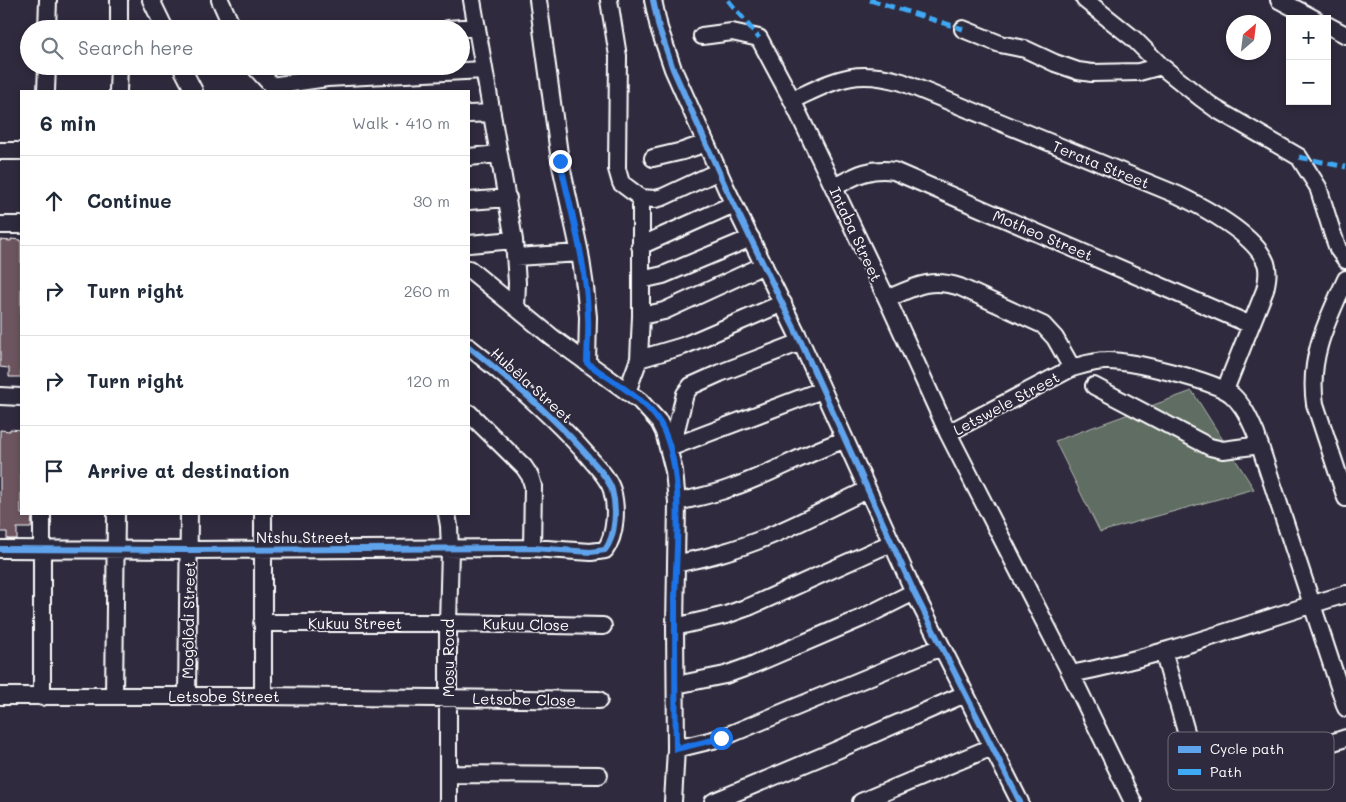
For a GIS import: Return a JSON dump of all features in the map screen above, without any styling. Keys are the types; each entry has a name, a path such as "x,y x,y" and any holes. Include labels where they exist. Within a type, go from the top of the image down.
{"street":[{"path":"47,20 48,0"},
{"path":"119,0 119,20"},
{"path":"152,0 161,20"},
{"path":"220,0 229,20"},
{"path":"472,0 508,198 516,257 516,308"},
{"path":"538,0 560,161 580,253 588,317 587,363"},
{"path":"609,0 618,56 617,169 621,183 641,198 656,199 719,171"},
{"path":"654,0 659,28 673,70 734,204 801,342 891,543 940,647 992,747 1014,800"},
{"path":"1085,0 1134,40 1161,66 1216,109 1299,157 1318,187 1333,236 1346,260"},
{"path":"1279,0 1307,15"},
{"path":"470,27 477,27"},
{"path":"1331,27 1346,35"},
{"path":"963,29 1000,44 1025,49 1054,63 1078,71 1107,73 1139,72 1161,66"},
{"name":"Intaba Street","path":"702,36 732,32 759,38 792,100 834,187 948,433"},
{"path":"470,71 484,70"},
{"path":"46,90 47,75"},
{"path":"118,90 119,75"},
{"path":"186,75 193,90"},
{"path":"262,75 274,89 318,79 392,75"},
{"name":"Terata Street","path":"792,100 832,82 850,77 866,75 883,76 902,82 1178,195 1204,207 1224,220 1252,244 1266,264 1268,275 1265,290 1225,390"},
{"path":"470,114 492,113"},
{"path":"653,158 706,143"},
{"path":"0,150 20,151"},
{"path":"470,157 499,154"},
{"name":"Motheo Street","path":"834,187 858,174 880,169 894,171 1251,325"},
{"path":"470,201 508,198"},
{"path":"627,392 639,359 642,316 641,198"},
{"path":"640,246 734,204"},
{"path":"0,225 20,226"},
{"path":"642,280 677,270 751,238"},
{"path":"470,244 514,240"},
{"path":"516,257 580,253"},
{"path":"642,316 664,312 764,265"},
{"path":"470,270 587,363 640,401 659,422 668,446 674,471 677,502 676,749 673,802"},
{"path":"1346,279 1318,348 1313,369 1313,389 1315,404 1346,498"},
{"path":"887,299 915,286 929,282 946,282 960,287 1043,325 1056,338 1072,368"},
{"path":"639,359 682,346 782,302"},
{"path":"668,446 676,430 685,394 691,386 801,342"},
{"name":"Hubêla Street","path":"470,348 510,380 557,423 607,480 612,491 614,515 612,537 605,550"},
{"name":"Letswele Street","path":"1133,802 1071,674 948,433 1072,368 1089,363 1122,362 1199,380 1225,390 1242,406 1260,446 1346,708"},
{"path":"1094,386 1210,448 1223,450 1260,446"},
{"path":"668,446 822,390"},
{"path":"0,396 20,397"},
{"path":"470,414 524,467 530,476 532,486 532,548"},
{"path":"677,502 734,487 820,448 844,440"},
{"path":"676,564 722,553 770,536 867,490"},
{"path":"42,515 42,697"},
{"path":"114,696 116,515"},
{"name":"Mogôlôdi Street","path":"187,695 189,515"},
{"path":"262,515 263,696"},
{"name":"Mosu Road","path":"447,515 450,550 448,802"},
{"path":"675,627 726,615 751,606 891,543"},
{"name":"Ntshu Street","path":"0,549 450,550 532,548 591,552 605,550"},
{"path":"676,685 724,675 750,666 862,618 914,592"},
{"path":"1071,674 1124,663 1346,594"},
{"name":"Kukuu Street","path":"262,623 448,623"},
{"name":"Kukuu Close","path":"448,623 603,626"},
{"path":"676,749 721,738 940,647"},
{"path":"1163,651 1186,732"},
{"path":"713,802 965,694"},
{"name":"Letsobe Street","path":"0,696 187,695 449,698"},
{"name":"Letsobe Close","path":"449,698 599,700"},
{"path":"1334,742 1346,738"},
{"path":"861,802 992,747"},
{"path":"448,774 600,775"}],"green space":[{"path":"1192,391 1254,489 1100,532 1055,441"}],"building":[{"path":"11,239 20,240 20,377 9,377 9,368 0,367 0,240 11,241"},
{"path":"10,429 20,430 20,515 32,515 31,528 17,528 17,539 7,539 7,532 0,532 0,430 10,431"}],"marked path":[{"path":"728,0 759,38"},
{"path":"870,0 963,29"},
{"path":"1299,157 1346,167"}],"cycle path":[{"path":"653,0 659,28 673,69 726,188 801,342 914,592 1020,802"},
{"path":"0,549 532,548 591,552 605,550 611,537 615,513 612,490 605,476 546,412 470,348"}],"route":[{"path":"560,161 586,287 588,317 587,363 640,401 652,412 664,432 674,471 677,502 676,749 721,738"}]}
